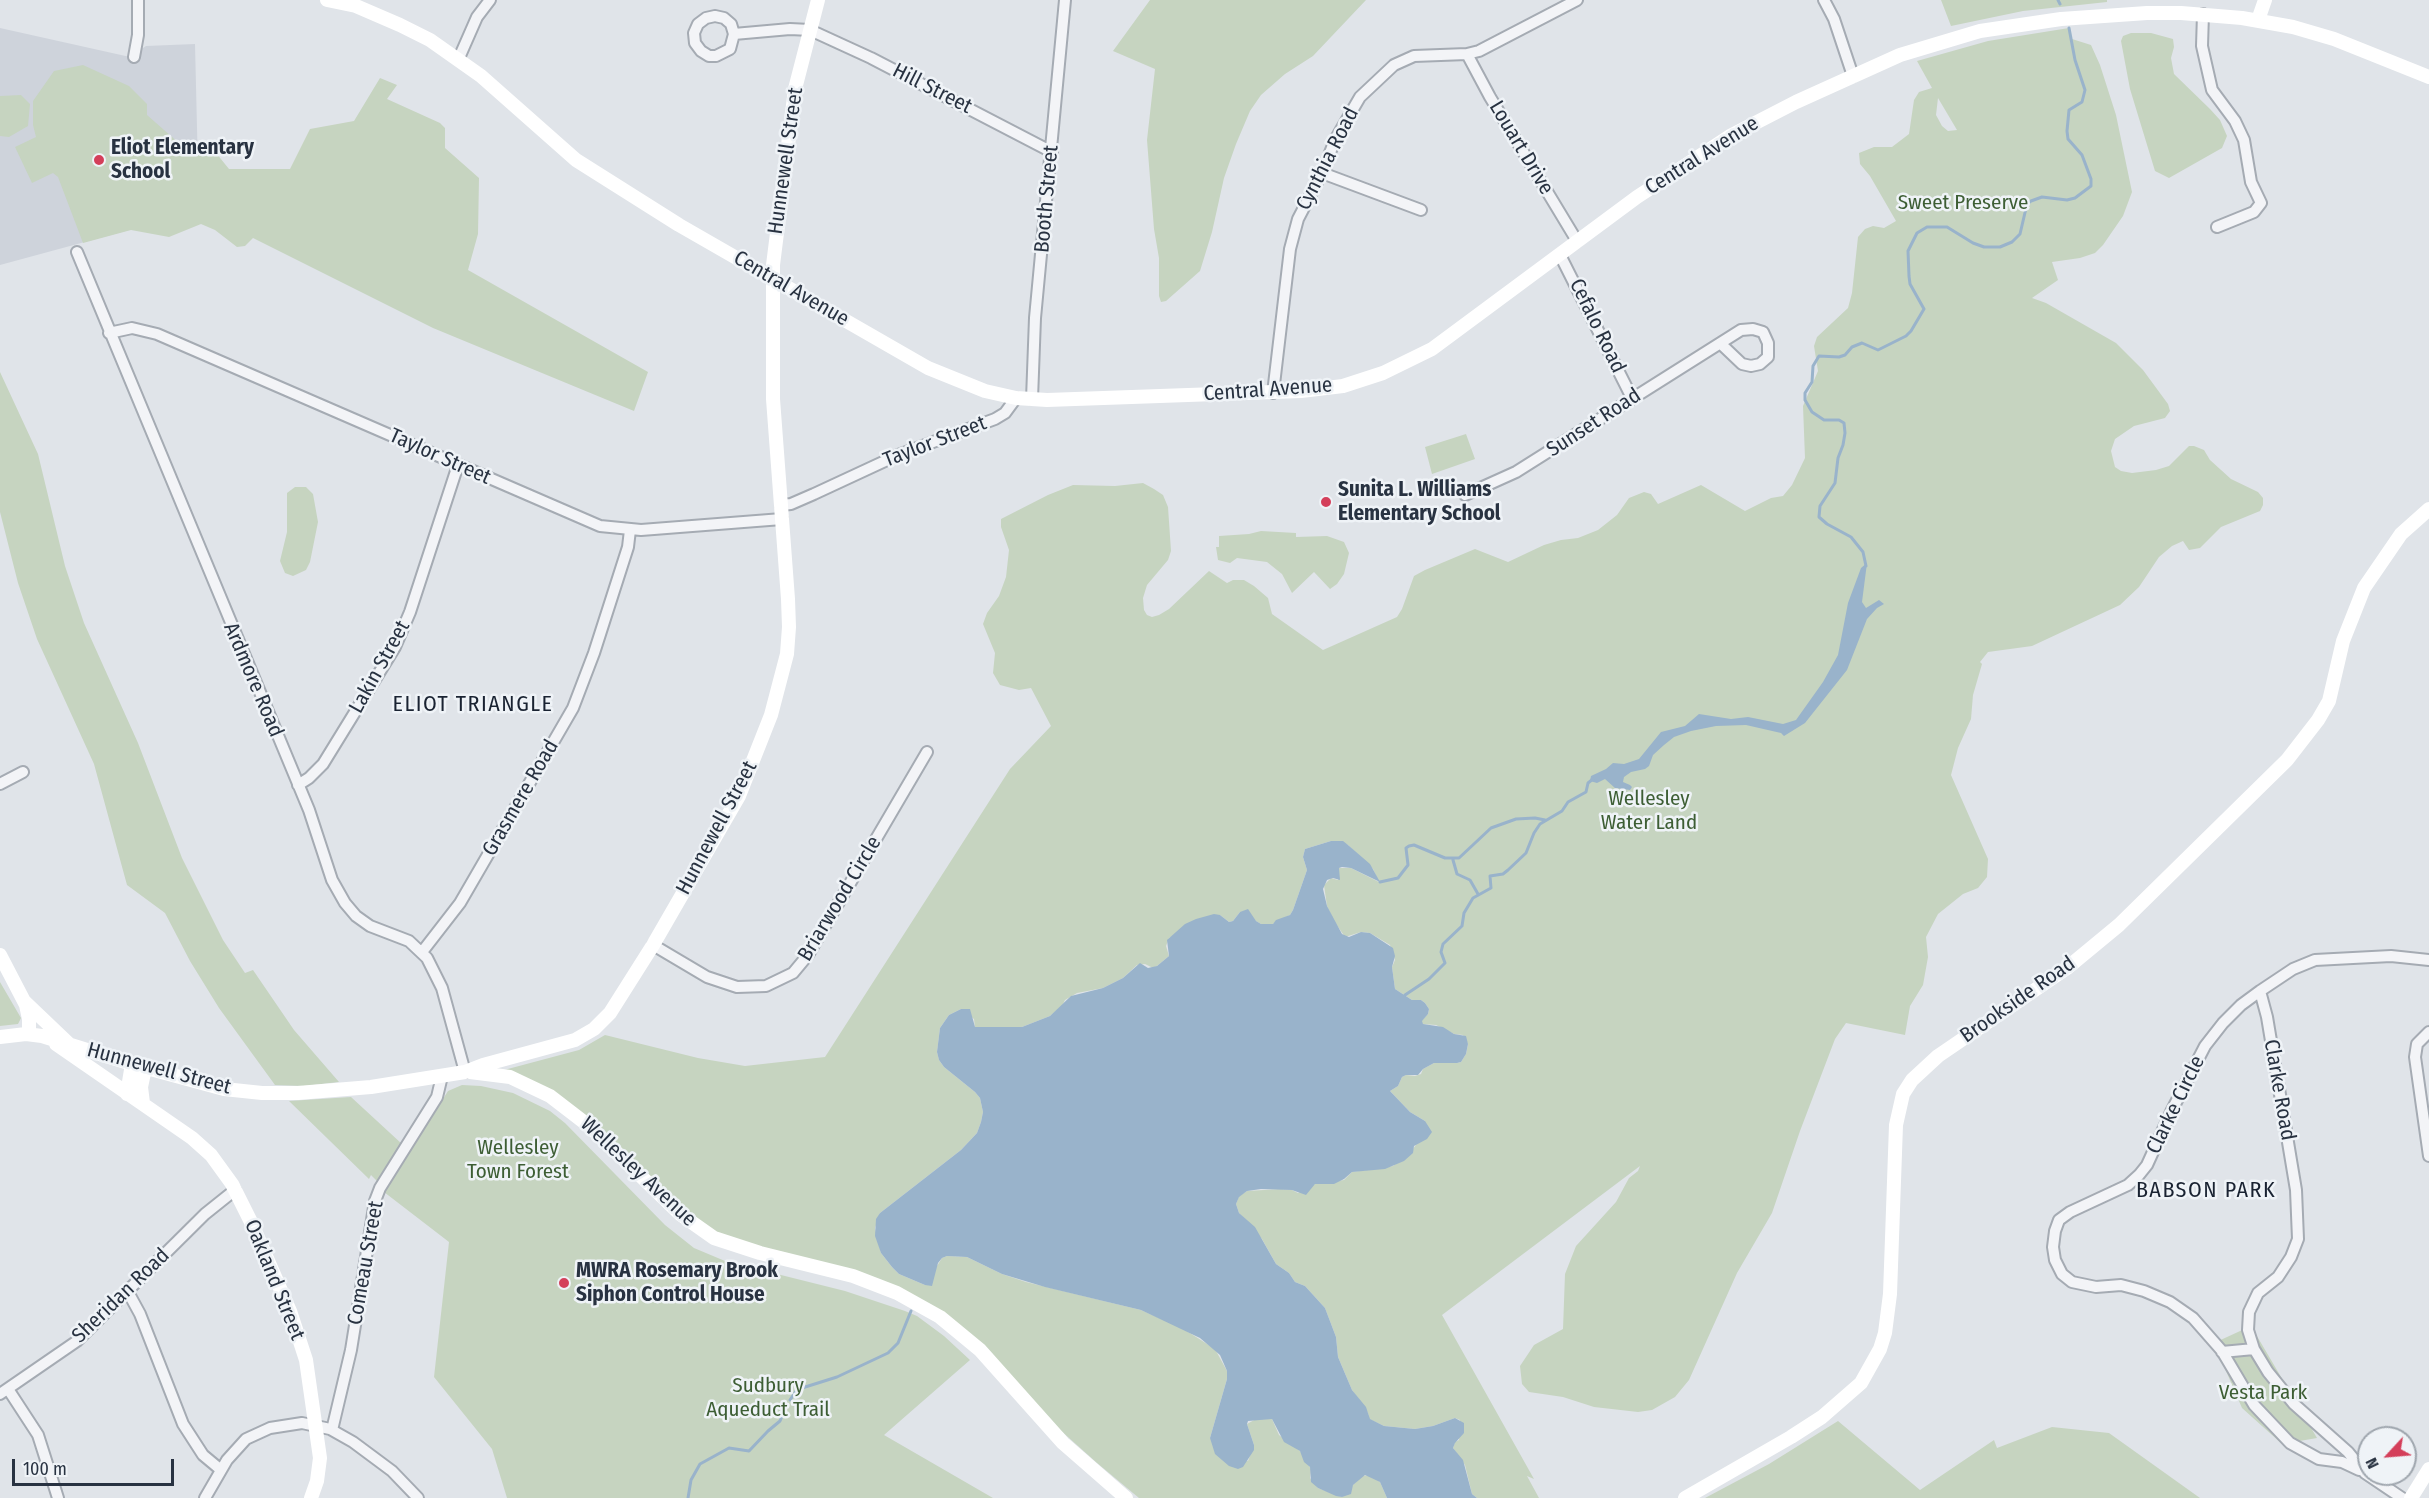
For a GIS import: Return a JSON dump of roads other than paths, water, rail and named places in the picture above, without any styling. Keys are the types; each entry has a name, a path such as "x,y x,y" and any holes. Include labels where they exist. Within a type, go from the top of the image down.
{"main road":[{"name":"Central Avenue","path":"327,0 356,6 400,24 459,58 576,160 679,225 941,375 979,390 1032,399 1272,393 1338,387 1370,378 1401,365 1437,345 1700,153 1743,129 1853,76 1927,46 1996,28 2169,6 2202,14 2258,20 2345,42 2429,77"},
{"name":"Hunnewell Street","path":"0,1037 29,1034 47,1037 138,1066 224,1089 274,1094 339,1090 465,1072 588,1034 614,1007 653,945 739,796 771,715 787,654 789,627 773,399 773,279 795,89 818,0"},
{"path":"2258,20 2265,0"},
{"name":"Brookside Road","path":"1685,1498 1822,1417 1860,1383 1880,1349 1885,1333 1890,1294 1896,1125 1903,1094 1912,1080 1938,1056 2067,968 2119,925 2287,760 2330,701 2343,641 2364,588 2401,534 2429,509"},
{"path":"0,955 25,1002 29,1016 29,1034"},
{"path":"25,1002 69,1044"},
{"name":"Oakland Street","path":"47,1037 205,1149 221,1167 235,1190 297,1331 308,1369 317,1425 320,1466 312,1498"},
{"path":"128,1094 138,1066"},
{"path":"138,1066 143,1103"},
{"name":"Wellesley Avenue","path":"465,1072 510,1077 550,1096 589,1126 680,1214 714,1238 760,1253 853,1276 897,1293 940,1317 971,1341 1063,1443 1126,1498"},
{"path":"2411,1498 2429,1469"}],"street":[{"path":"134,57 138,34 138,0"},
{"path":"459,58 477,17 490,0"},
{"name":"Booth Street","path":"1032,399 1035,318 1065,0"},
{"name":"Cynthia Road","path":"1272,393 1290,249 1298,219 1322,173 1348,114 1360,97 1387,71 1414,56 1467,54 1479,51 1577,0"},
{"path":"1824,0 1834,19 1853,76"},
{"path":"2202,14 2202,46 2212,90 2235,121 2244,140 2251,182 2261,203 2254,212 2217,227"},
{"path":"734,34 790,29 810,30"},
{"name":"Hill Street","path":"810,30 891,68 1052,152"},
{"name":"Louart Drive","path":"1467,54 1490,97 1577,242"},
{"path":"1322,173 1421,210"},
{"name":"Ardmore Road","path":"77,252 314,822 332,880 350,909 370,926 402,938 422,952 432,964 442,988 465,1072"},
{"name":"Cefalo Road","path":"1560,255 1632,398"},
{"name":"Taylor Street","path":"110,333 132,328 157,334 592,523 630,530 781,512 791,504 897,455 997,418 1005,413 1016,398"},
{"name":"Sunset Road","path":"1465,495 1510,476 1721,344"},
{"name":"Lakin Street","path":"298,785 314,774 323,764 395,647 410,612 458,465"},
{"name":"Grasmere Road","path":"422,952 460,903 573,708 594,653 628,547 630,530"},
{"name":"Briarwood Circle","path":"653,945 707,977 731,986 751,988 766,986 793,973 808,955 927,752"},
{"path":"0,784 23,772"},
{"path":"2260,991 2293,969 2315,960 2391,956 2429,960"},
{"name":"Clarke Road","path":"2260,991 2267,1017 2296,1190 2298,1239 2291,1257 2278,1277 2258,1293 2249,1312 2248,1330 2254,1349 2268,1372 2294,1404 2348,1452 2357,1463"},
{"name":"Clarke Circle","path":"2260,991 2241,1005 2205,1046 2147,1165 2139,1175 2128,1185 2070,1212 2059,1220 2053,1247 2055,1260 2062,1274 2072,1282 2096,1287 2121,1285 2144,1291 2170,1302 2193,1318 2222,1352 2254,1406 2290,1443 2319,1459 2342,1462 2357,1469"},
{"path":"2429,1032 2418,1044 2415,1057 2429,1156"},
{"name":"Comeau Street","path":"332,1430 351,1350 375,1201 437,1097 442,1076"},
{"name":"Sheridan Road","path":"4,1391 77,1341 205,1214 235,1190"},
{"path":"128,1292 140,1314 183,1424 203,1455 221,1470"},
{"path":"2222,1352 2254,1349"},
{"path":"4,1391 32,1424 42,1444 58,1498"},
{"path":"205,1498 236,1448 257,1432 294,1424 317,1425 332,1430 376,1458 418,1498"},
{"name":"Clarke Road","path":"2384,1486 2402,1498"}],"water":[{"path":"1867,563 1862,602 1866,608 1879,600 1884,604 1867,619 1847,670 1805,723 1784,736 1781,733 1746,725 1716,726 1691,731 1674,737 1664,745 1653,755 1649,766 1645,769 1631,772 1624,777 1623,782 1632,787 1630,790 1615,788 1605,779 1597,783 1590,781 1591,776 1613,763 1624,764 1639,759 1661,732 1685,726 1699,714 1731,719 1748,717 1783,724 1796,720 1823,682 1838,655 1848,603 1861,568"},
{"path":"1331,841 1343,841 1348,845 1370,864 1380,882 1351,868 1342,867 1339,868 1340,880 1333,878 1327,880 1323,889 1327,906 1342,934 1349,937 1361,932 1370,933 1393,948 1395,956 1392,967 1395,989 1412,1000 1421,1000 1425,1003 1429,1009 1422,1021 1423,1024 1443,1027 1454,1034 1466,1036 1468,1044 1466,1054 1461,1062 1434,1063 1418,1075 1406,1075 1402,1077 1398,1086 1390,1091 1410,1112 1425,1121 1432,1132 1427,1139 1414,1146 1413,1153 1404,1161 1385,1169 1352,1172 1334,1184 1315,1184 1306,1195 1292,1190 1247,1191 1239,1197 1236,1204 1239,1213 1255,1227 1276,1264 1289,1273 1295,1282 1305,1286 1325,1308 1336,1337 1338,1357 1352,1390 1366,1407 1370,1419 1384,1426 1415,1429 1433,1426 1455,1418 1464,1423 1464,1433 1453,1448 1463,1460 1472,1494 1477,1498 1387,1498 1380,1482 1365,1475 1353,1485 1351,1494 1336,1496 1318,1488 1311,1482 1310,1467 1304,1462 1300,1451 1284,1442 1272,1419 1248,1421 1254,1450 1243,1467 1238,1469 1229,1466 1215,1454 1210,1438 1227,1379 1227,1371 1220,1355 1200,1338 1141,1310 1045,1287 1002,1274 967,1257 942,1258 938,1263 932,1286 925,1285 899,1274 881,1253 875,1236 876,1219 880,1213 961,1150 977,1133 981,1122 983,1112 980,1098 939,1060 937,1052 940,1028 949,1015 961,1009 970,1009 975,1027 1022,1027 1050,1016 1071,996 1103,988 1123,978 1140,963 1148,968 1157,966 1169,956 1167,940 1185,924 1196,919 1214,914 1220,915 1229,922 1233,921 1240,912 1248,909 1256,921 1261,924 1273,924 1276,920 1290,915 1293,910 1307,870 1303,857 1305,849"}],"waterway":[{"path":"2058,0 2060,4"},
{"path":"1866,566 1863,552 1851,537 1819,517 1820,506 1835,483 1838,458 1845,433 1844,423 1839,420 1824,420 1812,412 1805,400 1805,393 1812,382 1813,366 1819,356 1839,357 1862,343 1878,350 1906,336 1911,331 1924,309 1910,284 1909,276 1908,251 1917,233 1927,227 1947,227 1973,243 1984,247 2000,247 2012,242 2020,234 2027,204 2031,201 2042,197 2067,200 2075,198 2091,186 2091,179 2082,155 2068,139 2069,110 2082,102 2085,90 2075,60 2069,28"},
{"path":"1405,995 1429,979 1445,963 1441,952 1443,944 1462,926 1464,913 1473,898 1491,888 1490,876 1503,874 1508,870 1526,853 1540,824 1562,811 1568,802 1586,792 1588,783 1593,779"},
{"path":"1380,882 1398,878 1408,865 1406,848 1409,846 1414,845 1445,858 1459,858 1491,828 1516,819 1545,820"},
{"path":"1453,860 1457,874 1470,880 1478,894"},
{"path":"790,1400 796,1391 802,1388 837,1377 888,1353 898,1343 911,1311"},
{"path":"688,1498 691,1480 700,1464 729,1448 749,1451 780,1421 782,1416"}],"place":[{"name":"Eliot Elementary School","path":"99,160"},
{"name":"Sunita L. Williams Elementary School","path":"1326,502"},
{"name":"MWRA Rosemary Brook Siphon Control House","path":"564,1283"}],"district":[{"name":"ELIOT TRIANGLE","path":"473,705"},
{"name":"BABSON PARK","path":"2206,1191"}],"park label":[{"name":"Sweet Preserve","path":"1963,203"},
{"name":"Wellesley Water Land","path":"1649,811"},
{"name":"Wellesley Town Forest","path":"518,1160"},
{"name":"Vesta Park","path":"2263,1393"},
{"name":"Sudbury Aqueduct Trail","path":"768,1398"}]}
